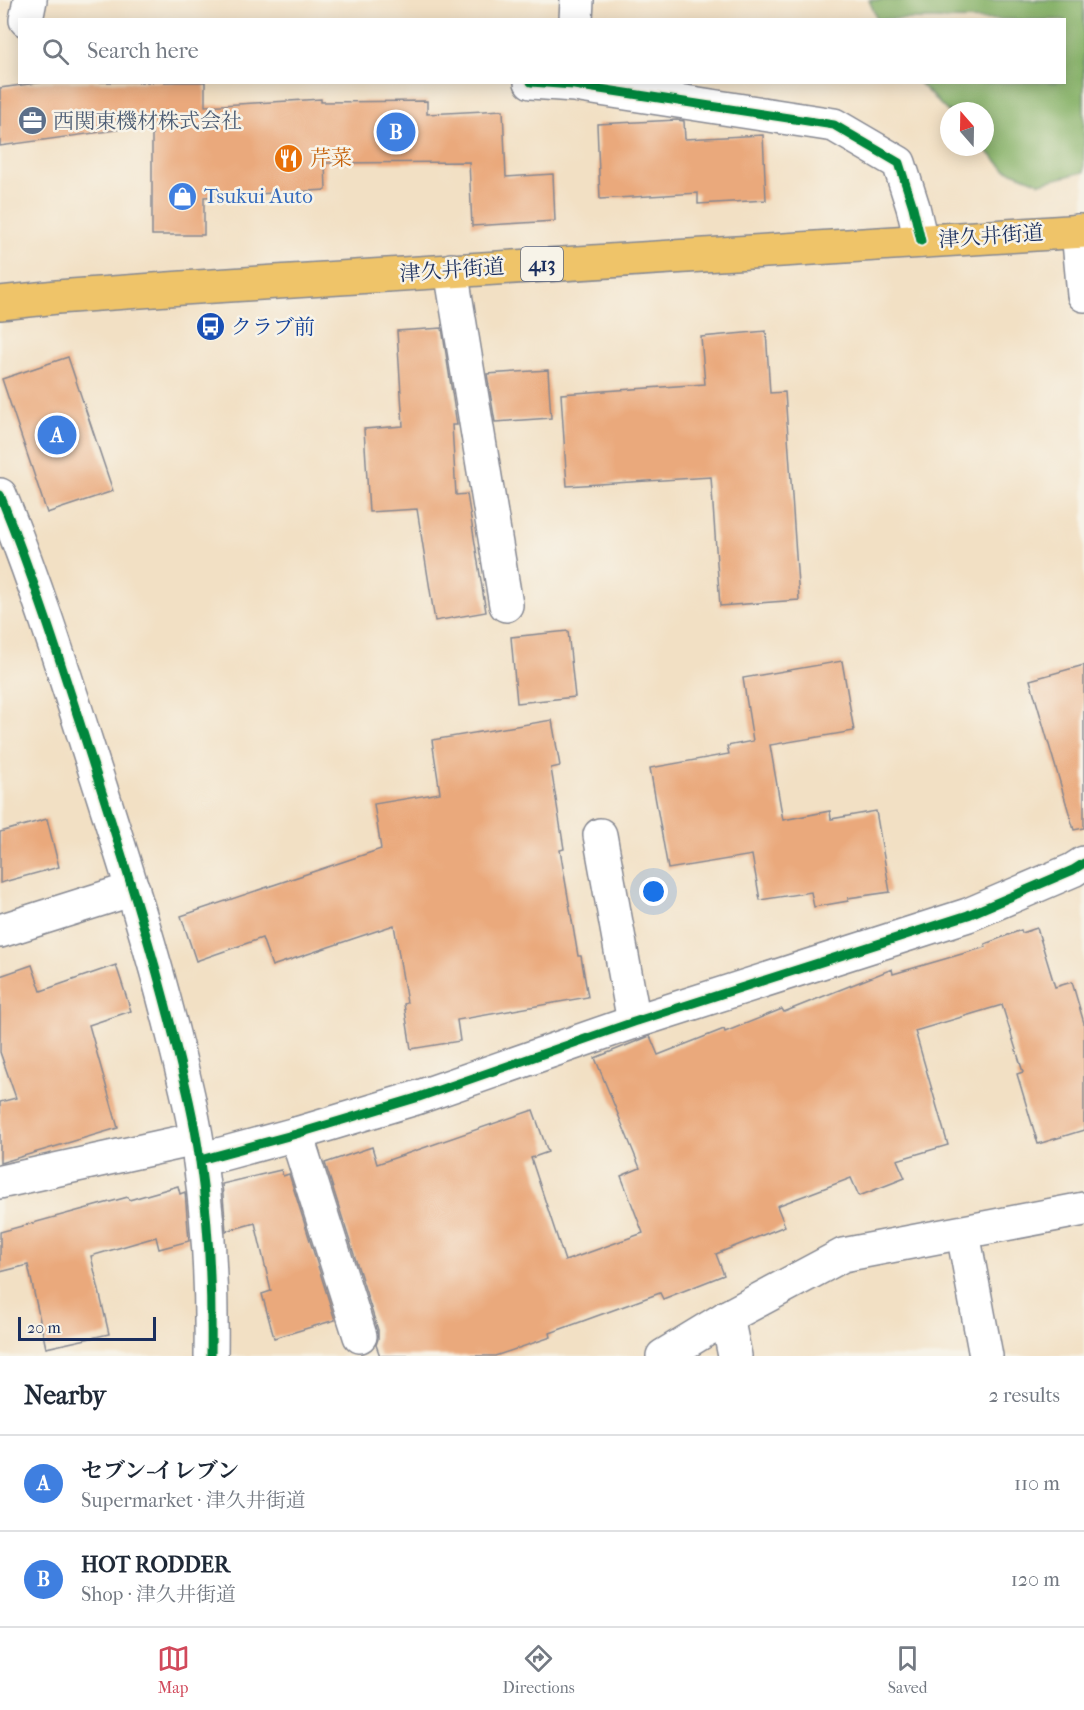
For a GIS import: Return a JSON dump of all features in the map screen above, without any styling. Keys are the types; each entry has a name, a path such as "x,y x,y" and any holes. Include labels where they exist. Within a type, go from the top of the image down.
{"highway":[{"name":"津久井街道","path":"0,303 171,288 1081,231"}],"street":[{"path":"26,18 30,0"},
{"path":"576,18 577,0"},
{"path":"574,84 834,125 899,163 921,241"},
{"path":"1081,231 1084,294"},
{"path":"452,270 506,605"},
{"path":"0,495 25,559 61,665 133,889 171,1023 198,1149 209,1248 212,1302 211,1356"},
{"path":"600,835 634,1022"},
{"path":"0,1182 296,1134 416,1098 634,1022 968,915 1073,870 1084,863"},
{"path":"0,931 133,889"},
{"path":"296,1134 360,1336"},
{"path":"663,1356 727,1317 843,1255 1084,1209"},
{"path":"963,1233 986,1356"},
{"path":"727,1317 735,1356"}],"green space":[{"path":"869,0 1084,0 1084,172 1040,183 1005,169 992,156 994,156 994,102 940,102 940,104 920,84 1066,84 1066,18 877,18"}],"building":[{"path":"29,84 205,84 205,106 321,99 321,102 427,101 427,114 503,110 506,177 553,174 555,221 472,226 469,162 325,163 326,190 204,197 204,235 152,235 152,125 0,146 0,88"},
{"path":"684,121 685,139 763,135 766,200 698,204 698,193 600,199 597,124"},
{"path":"442,328 457,425 452,425 456,495 467,494 486,612 435,621 417,509 369,512 364,429 403,426 397,331"},
{"path":"766,331 770,393 785,392 799,600 720,606 711,477 567,486 561,394 705,384 701,337"},
{"path":"68,357 113,491 47,513 2,379"},
{"path":"548,370 551,418 495,422 487,374"},
{"path":"568,631 575,697 517,703 511,637"},
{"path":"842,661 854,731 770,745 783,820 830,811 831,819 876,811 890,892 848,898 848,901 814,907 811,892 760,900 752,855 668,869 650,768 729,754 727,746 753,741 743,678"},
{"path":"1084,665 1084,828 1074,830 1030,680"},
{"path":"552,720 560,766 551,768 564,849 560,850 578,956 581,956 588,997 457,1020 460,1041 411,1049 404,1004 407,1003 394,925 272,966 262,938 196,961 181,916 381,849 374,804 440,793 432,740"},
{"path":"47,819 59,867 0,883 0,832"},
{"path":"1037,928 1055,987 1072,982 1084,1023 1084,1130 1038,1144 1017,1074 1023,1072 1002,1005 915,1031 948,1145 897,1160 905,1178 859,1196 851,1178 777,1206 785,1226 716,1254 724,1275 663,1299 660,1293 550,1333 551,1337 495,1356 380,1356 376,1345 378,1330 325,1163 372,1147 377,1164 533,1110 548,1152 531,1158 565,1261 643,1233 621,1176 640,1168 595,1058 650,1036 658,1055 782,1009 784,1012 892,969 893,974 986,947 985,944 1021,930 1022,933"},
{"path":"32,965 41,991 116,965 131,1011 89,1025 118,1128 0,1163 0,1102 16,1098 0,1052 0,976"},
{"path":"281,1170 283,1176 289,1174 335,1320 274,1338 262,1294 271,1291 255,1223 226,1231 222,1184"},
{"path":"178,1186 180,1194 185,1192 189,1241 159,1249 156,1237 91,1256 109,1334 46,1348 28,1265 0,1272 0,1232 128,1197 129,1200"}],"cycle path":[{"path":"560,84 834,125 899,163 921,241"},
{"path":"0,495 41,603 65,676 167,1010 189,1102 200,1162 208,1234 211,1356"},
{"path":"200,1160 416,1098 634,1022 968,915 1073,870 1084,863"}],"place":[{"name":"西関東機材株式会社","path":"32,121"},
{"name":"HOT RODDER","path":"396,132"},
{"name":"芹菜","path":"289,158"},
{"name":"Tsukui Auto","path":"183,196"},
{"name":"クラブ前","path":"210,327"},
{"name":"セブン-イレブン","path":"57,435"}]}
